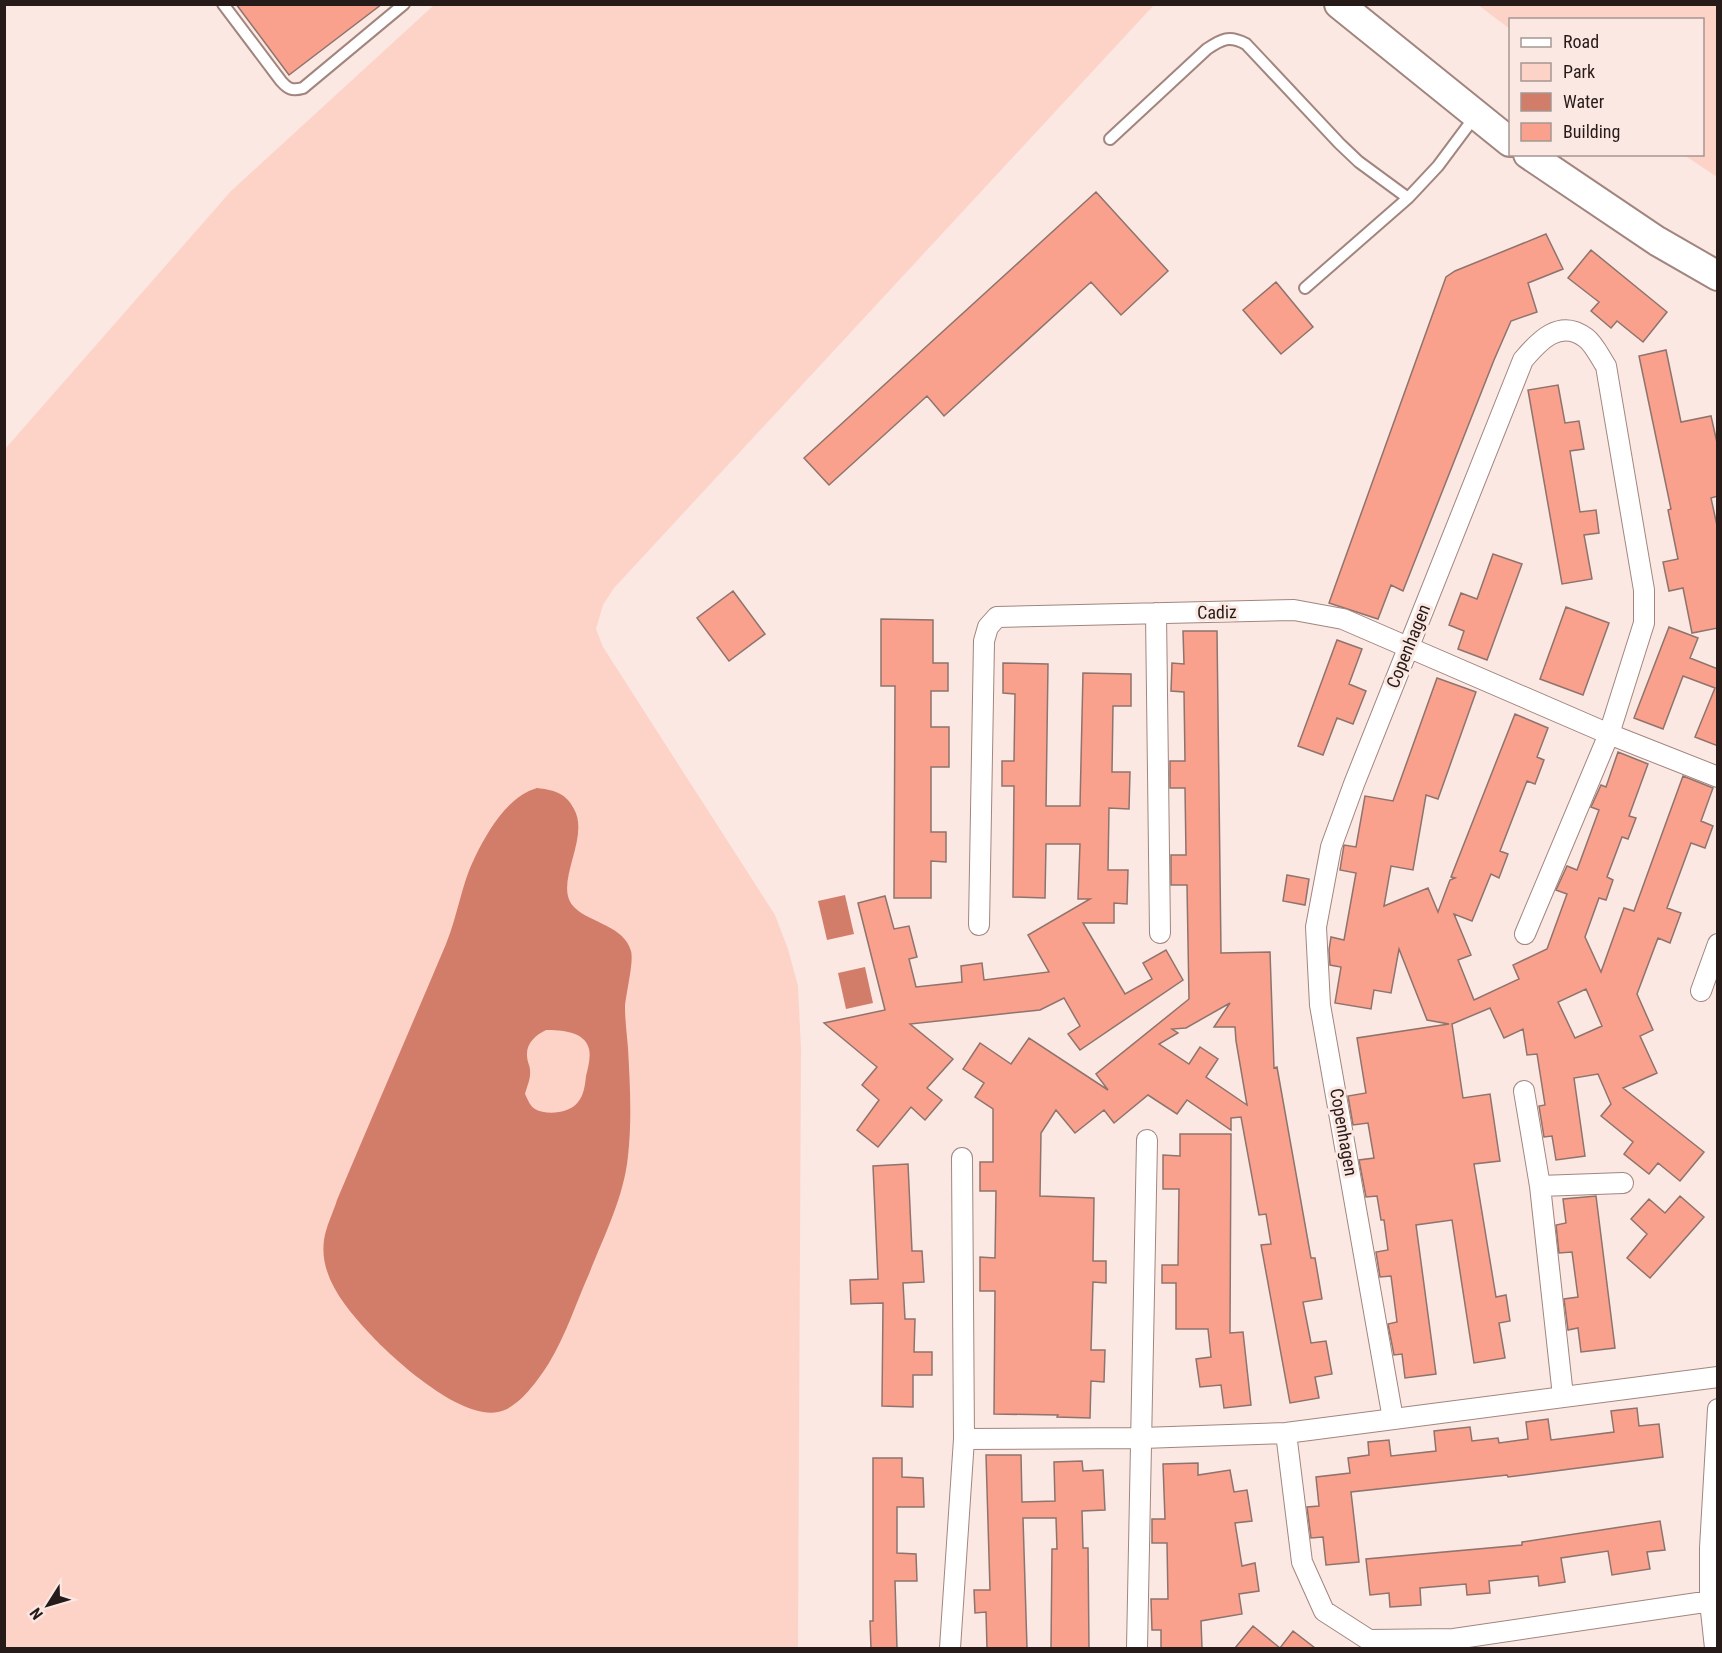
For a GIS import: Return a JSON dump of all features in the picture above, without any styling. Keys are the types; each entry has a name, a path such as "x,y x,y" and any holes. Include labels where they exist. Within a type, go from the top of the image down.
{"main road":[{"path":"1339,4 1509,141"},
{"path":"1531,156 1657,241 1718,276"}],"street":[{"name":"Copenhagen","path":"1393,1419 1320,1005 1316,927 1331,847 1407,646 1523,360 1539,341 1556,332 1568,330 1587,339 1606,366 1644,590 1644,623 1609,734 1525,934"},
{"name":"Cadiz","path":"979,925 984,641 988,627 997,617 1294,610 1343,620 1609,734 1718,777"},
{"path":"1156,613 1160,933"},
{"path":"1701,991 1718,944"},
{"path":"1524,1091 1539,1186 1563,1396"},
{"path":"1137,1648 1147,1140"},
{"path":"950,1648 964,1439 962,1158"},
{"path":"1539,1186 1623,1183"},
{"path":"964,1439 1142,1438 1286,1432 1718,1377"},
{"path":"1715,1648 1710,1548 1718,1409"},
{"path":"1286,1432 1302,1562 1324,1611 1369,1640 1454,1639 1714,1601"}],"lane":[{"path":"223,4 281,81 286,87 294,90 303,88 404,4"},
{"path":"1110,139 1207,49 1221,39 1229,37 1246,44 1339,143 1359,162 1408,198"},
{"path":"1305,288 1408,198 1438,166 1476,115"}],"green space":[{"path":"434,5 1154,5 614,588 603,605 596,629 603,647 775,915 788,949 798,986 801,1048 798,1648 5,1648 5,449 231,191"},
{"path":"1478,5 1717,5 1717,177 1686,156 1704,156 1704,18 1509,18 1509,28"}],"water":[{"path":"537,788 549,790 559,793 571,804 578,821 578,834 567,887 569,899 582,913 622,936 631,951 631,970 625,1007 630,1089 629,1143 626,1171 613,1216 555,1352 539,1377 513,1405 498,1412 483,1412 466,1407 429,1386 370,1334 344,1303 330,1279 324,1254 324,1240 337,1200 446,944 466,878 475,857 500,816 526,792","holes":["546,1030 565,1031 583,1038 590,1055 584,1090 580,1099 570,1109 552,1113 535,1109 530,1105 525,1094 530,1073 527,1058 528,1047 532,1040"]},
{"path":"845,895 854,934 827,940 818,901"},
{"path":"865,967 873,1003 846,1009 838,973"}],"building":[{"path":"236,4 382,4 289,75"},
{"path":"1096,192 1168,271 1121,315 1091,282 944,416 927,396 829,485 804,458"},
{"path":"1546,234 1563,269 1528,283 1537,312 1511,321 1403,591 1391,585 1378,619 1329,603 1446,277 1455,271"},
{"path":"1591,250 1667,312 1643,342 1617,321 1611,328 1591,311 1599,302 1568,278"},
{"path":"1276,282 1313,327 1281,354 1243,310"},
{"path":"1666,350 1681,422 1711,416 1718,447 1718,496 1711,498 1718,530 1718,628 1692,633 1683,588 1669,591 1663,562 1678,559 1668,510 1671,509 1639,356"},
{"path":"1558,385 1565,423 1579,421 1584,449 1570,451 1580,512 1596,510 1599,533 1584,535 1592,579 1562,584 1528,390"},
{"path":"1493,554 1522,564 1487,660 1458,649 1464,631 1449,625 1461,593 1477,599"},
{"path":"733,591 765,634 729,661 697,618"},
{"path":"1566,607 1609,623 1583,695 1540,679"},
{"path":"881,619 933,620 933,663 948,663 948,691 931,691 931,727 949,727 949,767 931,767 931,832 946,832 946,862 931,861 931,898 894,898 895,686 881,686"},
{"path":"1669,627 1698,638 1690,658 1718,669 1718,746 1695,737 1715,688 1683,676 1663,729 1634,718"},
{"path":"1183,631 1217,631 1221,953 1270,952 1274,1068 1277,1067 1311,1258 1315,1258 1322,1299 1303,1302 1311,1343 1326,1341 1332,1374 1315,1377 1319,1398 1290,1403 1261,1245 1271,1244 1266,1214 1259,1215 1241,1117 1231,1118 1231,1130 1187,1100 1177,1114 1148,1095 1114,1123 1104,1110 1075,1133 1056,1110 1041,1133 1040,1196 1094,1198 1093,1261 1106,1261 1106,1283 1093,1282 1091,1350 1105,1350 1104,1382 1091,1381 1090,1418 994,1414 995,1291 980,1291 980,1257 995,1258 996,1191 980,1191 980,1162 993,1162 993,1109 975,1097 984,1083 963,1069 980,1043 1011,1064 1029,1038 1108,1090 1096,1074 1189,999 1187,885 1171,885 1171,855 1186,855 1185,788 1170,788 1170,761 1185,761 1184,692 1171,691 1172,663 1184,664","holes":["1230,1003 1214,1027 1235,1027 1247,1105 1206,1077 1218,1059 1200,1047 1189,1064 1159,1044 1178,1033 1172,1029 1186,1028"]},
{"path":"1337,640 1362,649 1349,684 1366,691 1353,724 1337,718 1323,755 1298,746"},
{"path":"1003,663 1048,664 1046,806 1080,806 1083,673 1131,674 1131,706 1113,706 1112,772 1130,772 1129,809 1109,808 1108,870 1128,870 1127,904 1114,903 1114,923 1083,923 1125,994 1152,979 1143,963 1166,950 1183,980 1080,1050 1068,1034 1080,1026 1064,998 1040,1010 910,1024 953,1059 927,1088 942,1100 925,1120 911,1107 878,1147 857,1130 879,1100 862,1085 877,1067 824,1023 885,1010 858,903 885,896 894,929 909,926 917,957 909,959 916,987 962,982 961,966 982,963 984,980 1049,972 1028,935 1090,899 1078,899 1080,844 1046,844 1045,898 1013,897 1014,786 1002,786 1002,761 1014,761 1015,694 1003,693"},
{"path":"1437,678 1476,692 1438,799 1426,795 1413,870 1391,866 1384,906 1428,888 1438,912 1450,880 1455,878 1451,877 1515,714 1548,728 1537,757 1544,760 1535,784 1527,781 1500,851 1508,854 1499,878 1491,874 1472,921 1454,914 1471,955 1458,960 1474,1000 1519,979 1513,965 1547,949 1567,894 1556,890 1567,866 1577,870 1599,810 1591,807 1601,785 1606,787 1618,752 1648,764 1629,816 1636,818 1628,839 1622,837 1607,877 1613,880 1606,900 1599,898 1585,937 1601,972 1624,908 1634,911 1683,776 1713,788 1701,821 1713,826 1705,848 1691,843 1667,908 1681,913 1670,943 1658,938 1637,994 1653,1030 1640,1036 1657,1073 1623,1088 1704,1152 1680,1181 1658,1163 1649,1174 1624,1154 1633,1142 1601,1116 1611,1104 1598,1074 1574,1078 1585,1156 1556,1160 1552,1136 1544,1137 1539,1106 1545,1105 1537,1054 1527,1055 1523,1029 1504,1038 1490,1008 1452,1024 1463,1098 1490,1094 1500,1161 1474,1164 1496,1297 1506,1295 1510,1321 1499,1323 1505,1358 1474,1363 1452,1220 1416,1225 1436,1374 1405,1378 1402,1354 1394,1355 1388,1324 1397,1322 1391,1276 1380,1277 1376,1252 1388,1250 1384,1220 1381,1220 1377,1196 1366,1197 1359,1160 1374,1158 1368,1123 1353,1125 1348,1096 1366,1093 1357,1038 1449,1024 1427,1020 1399,949 1391,993 1374,990 1371,1009 1335,1003 1341,967 1330,965 1329,950 1331,937 1344,940 1356,873 1340,870 1344,845 1356,847 1365,796 1393,801","holes":["1586,989 1602,1026 1575,1038 1558,1002"]},
{"path":"1287,875 1309,879 1305,905 1283,901"},
{"path":"1180,1134 1231,1134 1230,1333 1243,1332 1251,1405 1224,1408 1221,1385 1200,1387 1196,1359 1211,1357 1208,1329 1176,1329 1176,1283 1162,1283 1162,1265 1178,1265 1179,1189 1163,1189 1163,1155 1180,1156"},
{"path":"908,1164 912,1251 922,1251 924,1282 903,1283 905,1319 915,1319 914,1352 932,1352 932,1375 913,1375 913,1407 882,1406 883,1303 851,1304 850,1280 878,1279 873,1166"},
{"path":"1596,1196 1615,1348 1581,1352 1578,1328 1568,1330 1564,1299 1578,1297 1572,1252 1559,1253 1556,1225 1566,1223 1563,1199"},
{"path":"1680,1196 1704,1217 1650,1278 1627,1258 1647,1234 1631,1219 1649,1199 1665,1213"},
{"path":"1637,1408 1639,1426 1659,1424 1663,1457 1508,1477 1507,1475 1351,1492 1359,1562 1326,1565 1323,1537 1311,1538 1307,1507 1319,1506 1316,1477 1350,1473 1348,1458 1369,1455 1368,1442 1389,1440 1391,1456 1436,1451 1434,1431 1470,1427 1472,1441 1498,1438 1499,1443 1528,1439 1526,1422 1548,1419 1551,1440 1614,1432 1611,1411"},
{"path":"986,1455 1021,1455 1022,1502 1055,1501 1054,1462 1082,1461 1083,1471 1103,1470 1105,1510 1082,1511 1083,1548 1088,1548 1089,1648 1051,1648 1052,1549 1057,1549 1056,1518 1023,1518 1027,1648 987,1648 986,1612 975,1613 974,1590 990,1590"},
{"path":"873,1458 902,1458 902,1477 923,1478 924,1507 897,1507 897,1553 916,1554 917,1581 895,1581 897,1648 871,1648"},
{"path":"1198,1463 1198,1475 1230,1470 1234,1492 1247,1490 1252,1521 1235,1523 1242,1566 1255,1563 1259,1591 1239,1594 1242,1614 1201,1621 1202,1648 1161,1648 1161,1630 1152,1630 1151,1599 1168,1599 1167,1543 1152,1543 1152,1519 1165,1519 1163,1464"},
{"path":"1660,1521 1665,1550 1647,1552 1650,1569 1612,1575 1608,1551 1561,1558 1565,1582 1539,1586 1538,1576 1489,1581 1490,1593 1467,1595 1466,1584 1420,1588 1421,1605 1390,1607 1389,1593 1370,1595 1366,1559 1522,1545 1522,1542"},
{"path":"1253,1626 1280,1648 1235,1648"},
{"path":"1293,1631 1315,1648 1280,1648"}]}
